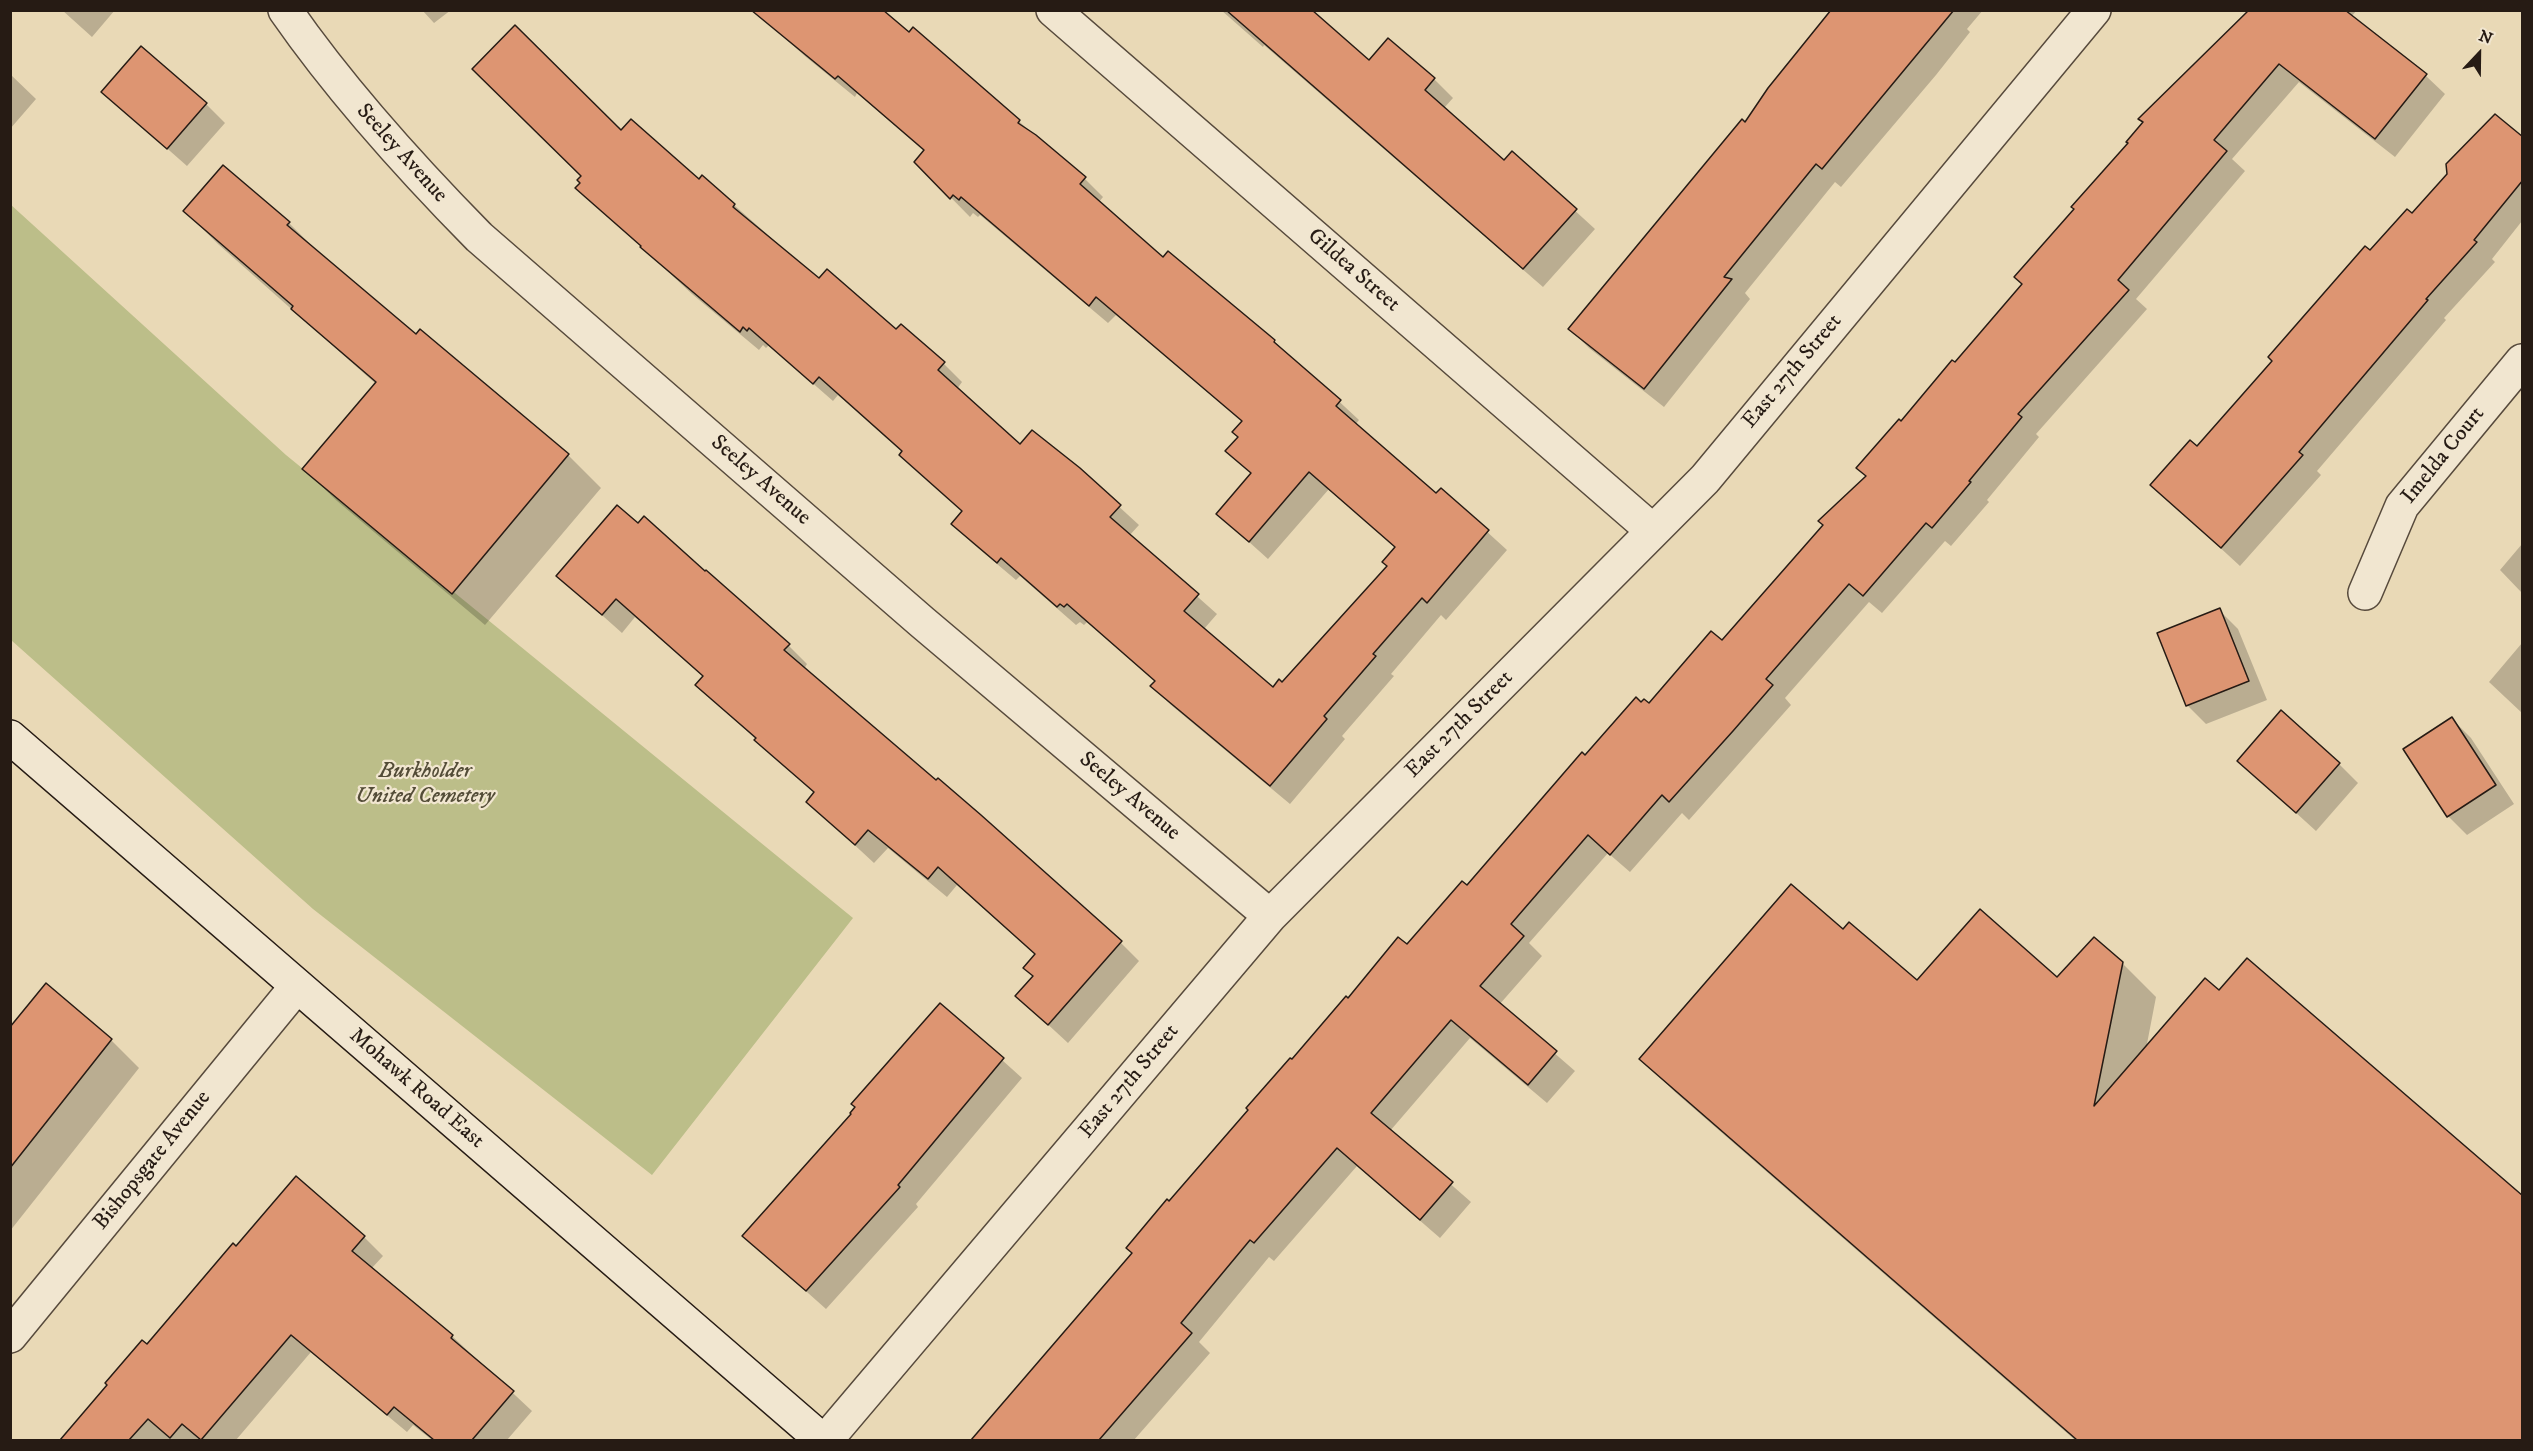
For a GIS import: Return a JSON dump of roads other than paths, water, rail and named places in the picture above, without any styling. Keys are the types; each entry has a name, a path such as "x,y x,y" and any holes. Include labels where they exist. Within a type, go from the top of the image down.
{"street":[{"name":"Seeley Avenue","path":"285,10 337,80 417,174 479,237 922,622 1270,916"},
{"name":"Gildea Street","path":"1053,10 1653,531"},
{"name":"East 27th Street","path":"826,1440 1270,916 1705,479 2094,10"},
{"name":"Imelda Court","path":"2365,593 2402,506 2523,361"},
{"name":"Mohawk Road East","path":"10,738 822,1440"},
{"name":"Bishopsgate Avenue","path":"10,1336 297,986"}],"park label":[{"name":"Burkholder United Cemetery","path":"425,784"}]}
